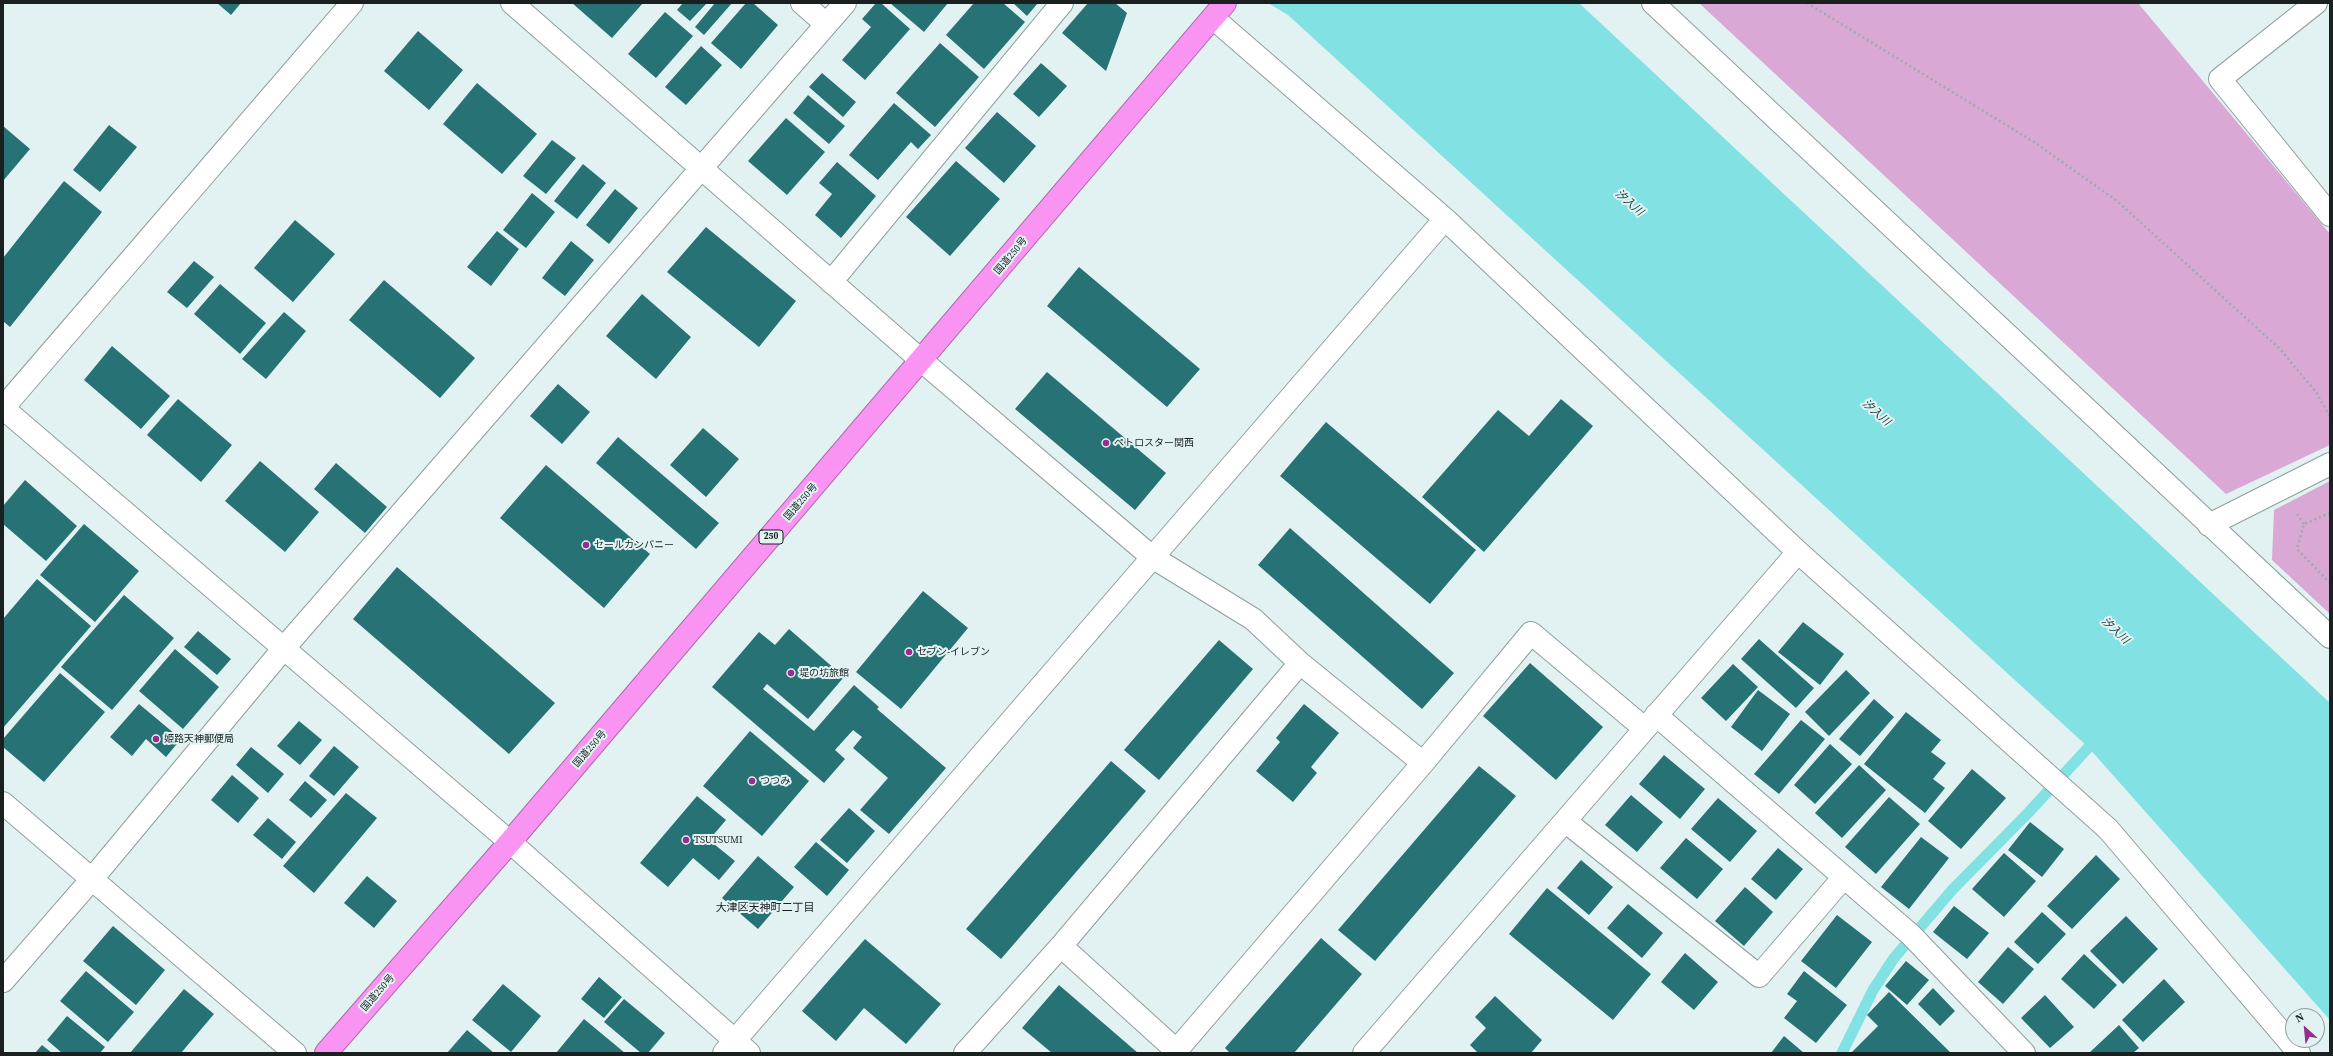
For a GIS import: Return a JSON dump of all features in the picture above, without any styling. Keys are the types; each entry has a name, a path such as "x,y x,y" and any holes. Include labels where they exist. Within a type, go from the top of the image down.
{"highway":[{"name":"国道250号","path":"326,1053 510,842 922,361 1219,10"}],"street":[{"path":"352,3 3,408 510,842 736,1049 1152,557 1444,219"},
{"path":"512,3 922,361 1152,557 1253,619 1300,663 1422,764"},
{"path":"802,3 826,24"},
{"path":"3,981 92,879 284,648 845,3"},
{"path":"832,282 1062,3"},
{"path":"1653,3 2330,637"},
{"path":"2316,3 2220,79 2330,215"},
{"path":"1219,10 1798,552 2108,829 2299,1053"},
{"path":"2209,525 2330,464"},
{"path":"1364,1053 1650,721 1798,552"},
{"path":"1062,946 1177,1052 1422,764 1531,633 1650,721 1844,877 1911,935 2024,1053"},
{"path":"965,1053 1062,946 1300,663"},
{"path":"3,803 295,1053"},
{"path":"1565,821 1759,976 1844,877"}],"path":[{"path":"1807,3 2034,142 2117,201 2281,350 2316,392 2330,417"},
{"path":"2330,513 2304,524 2297,549 2330,583"}],"shaded area":[{"path":"1699,3 2138,3 2330,234 2330,445 2226,494"},
{"path":"2330,481 2330,614 2272,560 2274,510"}],"water":[{"name":"汐入川","path":"1268,3 1579,3 2330,703 2330,1020 2325,1014 2325,1008 2319,1008 2088,747 1288,15"}],"building":[{"path":"217,3 241,3 231,15"},
{"path":"572,3 643,3 612,38"},
{"path":"683,3 707,3 690,21 677,10"},
{"path":"715,3 732,3 704,35 695,27"},
{"path":"746,3 753,3 778,25 741,69 711,43"},
{"path":"876,3 881,3 910,29 865,80 842,60 871,27 862,19"},
{"path":"890,3 948,3 924,32"},
{"path":"974,3 1003,3 1025,22 984,69 946,35"},
{"path":"1013,3 1038,3 1027,16"},
{"path":"1088,3 1115,3 1127,13 1106,71 1062,33"},
{"path":"665,12 693,36 656,78 628,54"},
{"path":"418,31 463,70 429,110 384,71"},
{"path":"940,43 979,77 935,127 896,93"},
{"path":"701,46 722,65 686,105 665,87"},
{"path":"1041,63 1067,86 1039,117 1013,94"},
{"path":"822,73 856,102 843,117 809,87"},
{"path":"477,83 537,134 502,174 443,124"},
{"path":"808,95 845,126 829,144 793,113"},
{"path":"894,103 931,135 918,149 911,142 878,180 849,155"},
{"path":"997,112 1036,146 1004,183 965,148"},
{"path":"786,118 825,152 787,195 748,161"},
{"path":"109,125 137,147 100,192 73,170"},
{"path":"3,126 30,149 3,181"},
{"path":"552,140 576,158 546,194 523,176"},
{"path":"956,161 1000,199 950,256 906,217"},
{"path":"837,162 876,196 841,238 815,215 832,194 819,183"},
{"path":"583,164 606,183 577,219 554,201"},
{"path":"64,181 102,212 10,327 3,321 3,258"},
{"path":"615,189 638,208 609,244 586,225"},
{"path":"532,193 555,212 526,248 503,230"},
{"path":"295,220 335,254 293,302 254,268"},
{"path":"706,227 796,301 759,347 667,272"},
{"path":"497,231 519,249 491,286 467,267"},
{"path":"571,241 594,260 565,296 542,278"},
{"path":"194,261 214,277 187,308 167,292"},
{"path":"1079,267 1200,369 1167,407 1047,306"},
{"path":"384,280 475,358 440,398 349,320"},
{"path":"220,284 266,323 240,354 194,314"},
{"path":"642,294 691,337 656,379 606,336"},
{"path":"284,312 306,331 266,379 242,359"},
{"path":"112,346 170,396 141,429 84,380"},
{"path":"1047,372 1166,473 1135,510 1015,409"},
{"path":"558,384 590,412 562,444 530,416"},
{"path":"178,399 232,445 201,482 147,435"},
{"path":"1561,399 1593,426 1484,552 1422,497 1498,410 1529,436"},
{"path":"1326,422 1476,550 1430,604 1280,476"},
{"path":"703,428 739,459 706,497 670,465"},
{"path":"618,437 719,523 696,549 596,463"},
{"path":"260,461 319,512 285,552 225,501"},
{"path":"336,463 387,507 365,533 314,489"},
{"path":"546,465 650,554 604,608 500,518"},
{"path":"25,480 77,526 46,561 3,524 3,506"},
{"path":"84,524 139,571 95,622 40,575"},
{"path":"1290,528 1454,673 1422,709 1258,565"},
{"path":"397,567 555,703 509,754 353,619"},
{"path":"37,579 91,626 3,728 3,619"},
{"path":"923,591 968,628 901,709 856,672"},
{"path":"124,595 174,638 112,710 61,667"},
{"path":"1803,622 1844,654 1820,685 1778,652"},
{"path":"789,629 844,677 808,719 767,684 763,689 814,731 854,685 879,707 877,709 946,768 889,834 860,810 888,778 853,748 862,737 853,730 835,750 845,759 824,783 712,687 759,632 775,645"},
{"path":"198,631 231,659 217,675 184,647"},
{"path":"1759,639 1814,688 1796,708 1741,659"},
{"path":"1219,640 1253,669 1159,780 1124,750"},
{"path":"175,649 219,687 183,729 139,691"},
{"path":"1530,663 1603,727 1556,780 1483,716"},
{"path":"1733,664 1758,687 1726,721 1701,698"},
{"path":"1846,670 1870,693 1829,736 1805,712"},
{"path":"60,673 105,712 44,782 3,747 3,739"},
{"path":"1758,690 1790,714 1762,751 1731,727"},
{"path":"1874,699 1894,717 1860,756 1839,739"},
{"path":"139,704 181,739 166,757 146,739 132,756 110,737"},
{"path":"1304,704 1339,733 1311,767 1317,773 1293,802 1256,771 1280,742 1276,738"},
{"path":"1906,712 1941,740 1931,752 1946,763 1933,779 1945,788 1925,813 1864,764"},
{"path":"1801,720 1825,739 1779,794 1754,774"},
{"path":"299,721 322,740 300,765 277,746"},
{"path":"750,731 809,781 762,836 703,786"},
{"path":"1830,744 1852,764 1815,804 1794,785"},
{"path":"334,746 359,767 334,796 309,776"},
{"path":"251,747 284,774 268,793 236,765"},
{"path":"1664,755 1705,789 1680,819 1639,784"},
{"path":"1111,761 1146,791 1001,959 966,929"},
{"path":"1859,765 1886,790 1842,838 1815,813"},
{"path":"1479,766 1516,796 1375,961 1338,930"},
{"path":"1972,769 2006,798 1961,849 1928,821"},
{"path":"232,775 259,798 238,823 211,800"},
{"path":"305,781 327,800 311,818 289,800"},
{"path":"346,793 377,818 314,893 283,866"},
{"path":"1631,795 1663,822 1637,852 1605,825"},
{"path":"697,796 726,820 709,840 735,861 719,880 693,858 668,887 640,863"},
{"path":"1889,797 1920,824 1876,874 1845,847"},
{"path":"1718,798 1757,831 1730,862 1691,829"},
{"path":"849,808 875,831 847,863 820,840"},
{"path":"268,818 296,842 282,859 253,835"},
{"path":"2030,822 2064,849 2042,877 2008,850"},
{"path":"1921,837 1949,858 1909,909 1881,887"},
{"path":"1686,838 1723,869 1697,899 1660,868"},
{"path":"816,842 849,870 827,896 794,867"},
{"path":"1778,848 1803,869 1776,900 1751,879"},
{"path":"2004,853 2036,881 2004,917 1972,889"},
{"path":"2096,855 2120,879 2072,929 2047,906"},
{"path":"758,856 794,887 758,929 722,898"},
{"path":"1581,860 1613,887 1589,915 1557,888"},
{"path":"367,876 397,901 374,928 344,903"},
{"path":"1745,887 1773,912 1744,946 1715,921"},
{"path":"1547,888 1651,974 1613,1020 1509,934"},
{"path":"1628,904 1663,933 1642,958 1607,928"},
{"path":"1954,906 1989,933 1967,959 1933,932"},
{"path":"2042,912 2066,934 2038,964 2014,942"},
{"path":"1837,915 1872,942 1836,988 1801,961"},
{"path":"2126,916 2158,949 2123,984 2090,951"},
{"path":"113,926 165,970 136,1005 83,961"},
{"path":"1321,938 1362,974 1294,1053 1230,1053 1225,1048"},
{"path":"865,939 941,1004 906,1044 864,1008 836,1041 802,1011"},
{"path":"2008,947 2034,969 2003,1004 1978,982"},
{"path":"1685,953 1718,982 1694,1010 1661,982"},
{"path":"2084,954 2117,985 2094,1009 2061,979"},
{"path":"1906,961 1929,980 1907,1005 1885,986"},
{"path":"86,971 134,1012 108,1042 60,1001"},
{"path":"1804,971 1847,1005 1816,1043 1784,1018 1797,1001 1787,994"},
{"path":"599,977 622,997 604,1018 581,999"},
{"path":"2164,979 2185,1002 2143,1042 2122,1020"},
{"path":"503,984 541,1016 511,1052 472,1020"},
{"path":"1059,985 1138,1053 1052,1053 1022,1028"},
{"path":"1933,988 1955,1011 1940,1026 1918,1004"},
{"path":"184,989 214,1014 181,1053 130,1053"},
{"path":"1889,992 1951,1053 1851,1053 1878,1026 1867,1015"},
{"path":"2045,995 2074,1027 2050,1048 2021,1018"},
{"path":"1495,996 1542,1040 1531,1053 1478,1053 1470,1045 1486,1028 1475,1017"},
{"path":"624,999 665,1033 648,1053 641,1053 604,1022"},
{"path":"67,1016 105,1047 100,1053 62,1053 47,1040"},
{"path":"584,1019 625,1053 556,1053"},
{"path":"2119,1025 2139,1048 2133,1053 2089,1053"},
{"path":"467,1030 494,1053 447,1053"},
{"path":"1784,1036 1804,1053 1771,1053"},
{"path":"42,1045 52,1053 35,1053"}],"waterway":[{"path":"1842,1053 1873,990 1894,958 1953,889 2029,812 2098,737"}],"place":[{"name":"ペトロスター関西","path":"1106,443"},
{"name":"セールカンパニー","path":"586,545"},
{"name":"セブン-イレブン","path":"909,652"},
{"name":"堤の坊旅館","path":"791,673"},
{"name":"姫路天神郵便局","path":"156,739"},
{"name":"つつみ","path":"752,781"},
{"name":"TSUTSUMI","path":"686,840"}],"district":[{"name":"大津区天神町二丁目","path":"765,908"}]}
